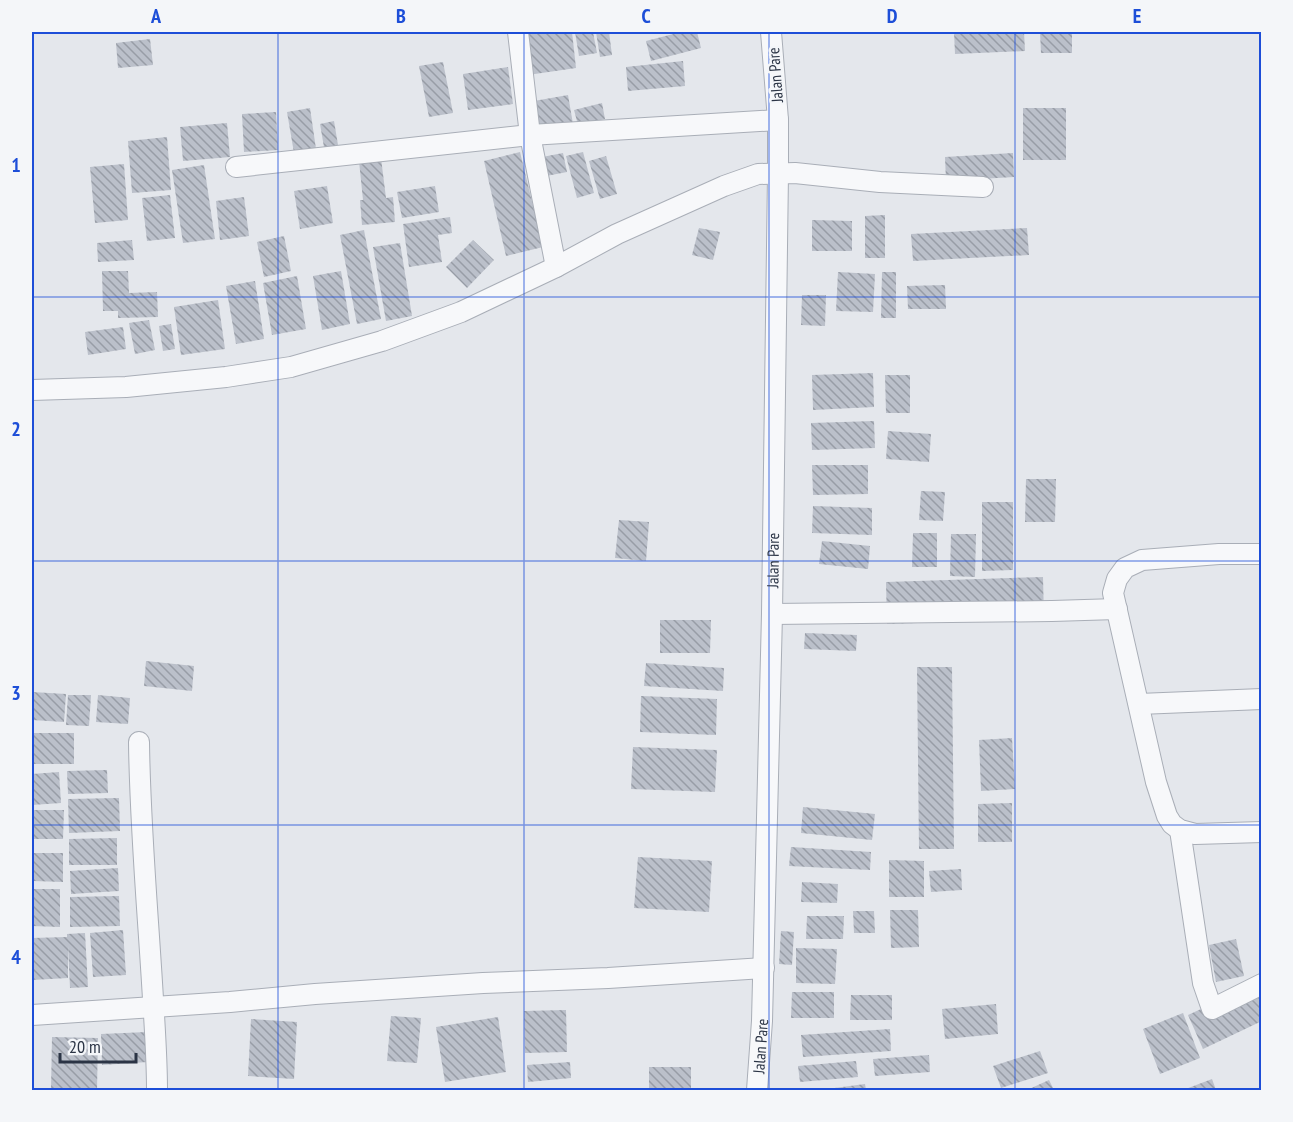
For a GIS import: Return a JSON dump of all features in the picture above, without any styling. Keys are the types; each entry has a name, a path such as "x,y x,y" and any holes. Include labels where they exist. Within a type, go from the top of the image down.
{"street":[{"path":"518,32 530,135 556,267"},
{"name":"Jalan Pare","path":"757,1090 764,968 778,173 778,120 771,32"},
{"path":"236,167 530,135 778,120"},
{"path":"32,390 126,387 226,377 291,367 382,341 460,312 556,267 617,234 724,186 758,174 795,173 880,182 983,187"},
{"path":"1262,555 1219,554 1142,560 1125,568 1117,579 1113,593 1156,782 1167,816 1180,830 1195,834 1262,832"},
{"path":"772,615 1117,609"},
{"path":"1139,704 1262,699"},
{"path":"139,742 142,828 157,1053 157,1090"},
{"path":"1180,830 1203,983 1212,1009 1262,984"},
{"path":"32,1015 483,983 764,968"}],"building":[{"path":"572,32 576,68 528,75 523,33"},
{"path":"575,32 593,32 597,53 579,56"},
{"path":"596,32 609,32 612,55 600,57"},
{"path":"681,32 697,32 701,48 651,61 646,41"},
{"path":"954,32 1024,32 1025,51 955,54"},
{"path":"1040,32 1072,32 1072,53 1041,53"},
{"path":"150,39 153,65 118,68 116,43"},
{"path":"683,61 685,86 628,91 626,67"},
{"path":"443,62 453,113 429,117 419,66"},
{"path":"508,67 513,104 468,110 463,74"},
{"path":"568,95 573,124 538,130 534,101"},
{"path":"602,103 605,119 578,125 574,110"},
{"path":"310,108 316,149 294,153 287,112"},
{"path":"1023,108 1066,108 1066,160 1023,160"},
{"path":"276,112 278,150 244,152 242,114"},
{"path":"334,121 339,151 325,153 320,124"},
{"path":"227,123 230,157 183,161 180,127"},
{"path":"167,137 171,190 132,193 128,141"},
{"path":"520,152 543,247 506,256 484,161"},
{"path":"583,152 594,193 577,198 566,156"},
{"path":"563,153 567,172 541,177 537,158"},
{"path":"1013,153 1014,177 946,181 945,157"},
{"path":"606,156 617,194 600,199 589,161"},
{"path":"381,158 386,198 393,197 395,222 362,225 360,200 363,200 359,161"},
{"path":"124,164 128,220 95,223 90,167"},
{"path":"204,165 215,239 183,243 172,170"},
{"path":"327,186 333,223 300,229 294,191"},
{"path":"435,186 439,212 402,218 397,192"},
{"path":"170,195 175,238 147,241 142,198"},
{"path":"244,197 249,236 220,240 216,201"},
{"path":"885,215 885,258 865,258 865,216"},
{"path":"450,217 452,233 438,235 442,262 409,267 403,224"},
{"path":"812,220 852,221 852,251 812,251"},
{"path":"699,228 720,232 713,260 692,255"},
{"path":"1027,228 1029,255 913,261 911,234"},
{"path":"364,230 381,319 357,324 340,235"},
{"path":"284,236 291,271 264,277 257,242"},
{"path":"132,240 134,260 98,262 97,243"},
{"path":"473,240 494,260 467,288 446,267"},
{"path":"400,243 412,316 386,321 373,247"},
{"path":"102,271 128,271 129,293 157,292 158,317 118,318 118,311 103,311"},
{"path":"341,271 350,324 322,330 313,276"},
{"path":"838,272 875,274 873,312 836,311"},
{"path":"882,272 896,272 896,318 881,318"},
{"path":"297,276 306,329 272,335 263,283"},
{"path":"255,281 264,339 236,344 226,286"},
{"path":"945,285 946,309 908,309 907,286"},
{"path":"802,295 826,295 825,326 801,325"},
{"path":"218,300 225,349 181,355 174,307"},
{"path":"149,320 155,350 135,354 129,323"},
{"path":"171,324 175,349 163,351 159,326"},
{"path":"123,327 126,349 88,355 85,332"},
{"path":"873,373 874,407 813,410 812,375"},
{"path":"885,375 910,375 910,413 886,413"},
{"path":"874,421 875,448 812,450 811,423"},
{"path":"888,431 931,434 929,462 886,459"},
{"path":"812,465 868,465 868,494 813,495"},
{"path":"1026,479 1056,479 1055,522 1025,522"},
{"path":"921,491 945,492 943,521 919,520"},
{"path":"982,502 1013,502 1013,570 982,571"},
{"path":"813,506 872,508 872,535 812,533"},
{"path":"619,520 649,522 646,561 615,558"},
{"path":"913,533 937,533 937,567 912,567"},
{"path":"951,534 976,534 975,577 950,576"},
{"path":"822,541 870,546 868,569 819,564"},
{"path":"1043,577 1044,619 887,624 886,582"},
{"path":"660,620 711,620 710,653 660,653"},
{"path":"805,633 857,635 856,651 804,649"},
{"path":"146,661 194,666 192,691 144,686"},
{"path":"646,663 724,668 723,691 644,686"},
{"path":"917,667 952,667 954,849 919,849"},
{"path":"32,692 66,694 64,722 32,720"},
{"path":"68,695 91,695 89,726 66,725"},
{"path":"98,695 130,698 128,724 96,722"},
{"path":"641,696 717,699 716,735 640,732"},
{"path":"32,733 74,733 74,764 32,764"},
{"path":"1012,738 1015,789 981,791 979,740"},
{"path":"633,747 717,750 715,792 631,789"},
{"path":"107,770 108,793 68,794 67,771"},
{"path":"59,772 61,803 32,805 32,774"},
{"path":"119,798 120,831 69,833 68,799"},
{"path":"1012,803 1012,842 978,842 978,804"},
{"path":"803,807 875,814 872,840 801,833"},
{"path":"32,810 64,810 63,839 32,839"},
{"path":"117,838 117,865 69,865 69,839"},
{"path":"791,847 871,852 870,870 789,866"},
{"path":"33,853 63,853 63,882 33,881"},
{"path":"638,857 712,861 709,912 634,908"},
{"path":"889,860 924,861 924,897 889,897"},
{"path":"118,868 119,891 71,894 70,871"},
{"path":"961,869 962,890 931,892 929,871"},
{"path":"802,882 838,884 837,903 801,902"},
{"path":"32,889 60,889 60,927 32,926"},
{"path":"119,896 120,926 70,927 70,897"},
{"path":"890,910 918,910 919,947 891,948"},
{"path":"853,911 874,911 875,933 854,933"},
{"path":"807,916 844,916 843,939 806,939"},
{"path":"123,930 126,975 93,977 90,933"},
{"path":"781,931 794,932 792,965 779,964"},
{"path":"85,933 88,987 70,988 68,946 68,978 32,980 32,938 67,937 67,934"},
{"path":"1236,939 1244,976 1216,982 1209,945"},
{"path":"796,948 837,949 835,984 796,983"},
{"path":"1262,981 1262,1021 1203,1049 1188,1015"},
{"path":"792,992 834,992 834,1018 791,1018"},
{"path":"851,995 892,995 892,1020 850,1020"},
{"path":"996,1004 998,1034 945,1039 942,1009"},
{"path":"566,1010 567,1052 525,1053 524,1011"},
{"path":"1183,1013 1200,1058 1160,1074 1143,1029"},
{"path":"391,1016 421,1018 417,1063 387,1061"},
{"path":"498,1017 506,1072 445,1082 436,1027"},
{"path":"251,1019 297,1022 294,1079 248,1076"},
{"path":"890,1029 891,1051 803,1057 801,1035"},
{"path":"147,1032 148,1062 102,1065 101,1034"},
{"path":"52,1037 98,1038 97,1090 51,1090"},
{"path":"1040,1051 1048,1073 1001,1088 993,1066"},
{"path":"929,1055 930,1072 875,1076 873,1059"},
{"path":"856,1061 858,1077 800,1082 798,1066"},
{"path":"570,1062 571,1078 528,1082 527,1065"},
{"path":"649,1067 691,1067 691,1090 649,1090"},
{"path":"1212,1079 1216,1090 1183,1090"},
{"path":"1049,1080 1054,1090 1027,1090"},
{"path":"865,1084 866,1090 827,1090 827,1089"}]}
